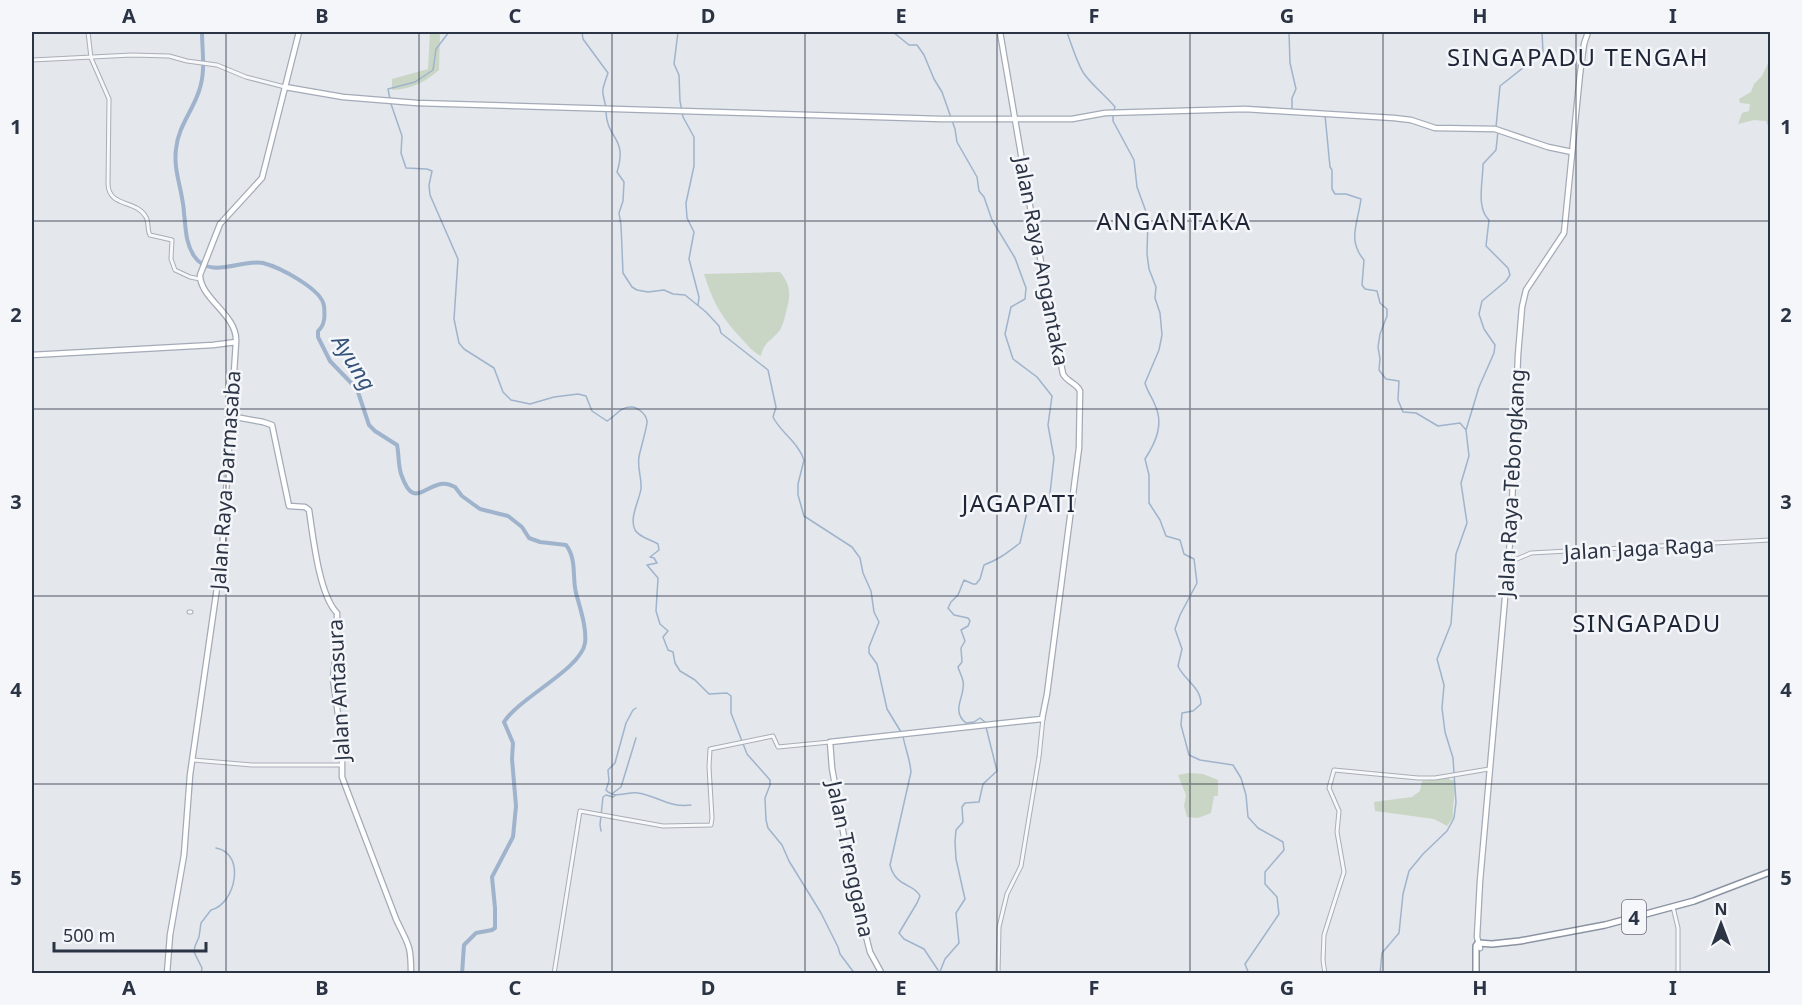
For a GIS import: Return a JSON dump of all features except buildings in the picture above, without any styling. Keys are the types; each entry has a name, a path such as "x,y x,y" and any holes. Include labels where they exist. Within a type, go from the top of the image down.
{"highway":[{"name":"4","path":"1479,945 1520,941 1569,932 1673,907 1704,898 1770,872"},
{"path":"1476,974 1475,957 1479,945"}],"main road":[{"path":"200,279 201,270 220,224 262,178 299,32"},
{"name":"Jalan Raya Angantaka","path":"1000,32 1063,374 1066,379 1078,387 1080,393 1080,437 1074,493 1043,718"},
{"name":"Jalan Raya Tebongkang","path":"1479,945 1479,890 1508,560 1523,298 1527,287 1564,233 1583,48 1588,32"},
{"path":"285,87 333,96 390,101 572,110 1016,120 1072,119 1092,114 1192,109 1329,112 1407,119 1436,128 1497,130 1548,147 1572,152"},
{"name":"Jalan Raya Darmasaba","path":"167,974 170,935 184,855 193,760 222,553 236,343 235,329 200,279"},
{"name":"Jalan Raya Darmasaba","path":"32,355 236,343"},
{"name":"Jalan Antasura","path":"230,416 272,425 289,506 307,507 309,510 311,535 324,586 331,608 337,614 338,643 333,679 342,743 344,784 396,919 408,940 411,952 411,974"},
{"path":"830,742 1043,718"},
{"name":"Jalan Trenggana","path":"830,742 832,768 850,877 870,952 882,974"}],"street":[{"path":"88,32 91,58 109,99 109,192 114,198 133,206 145,216 150,235 171,239 173,242 172,261 175,270 200,279"},
{"path":"32,60 169,56 213,64 246,77 285,87"},
{"name":"Jalan Jaga Raga","path":"1508,560 1530,553 1770,540"},
{"path":"998,974 999,927 1007,894 1021,866 1043,718"},
{"path":"555,974 580,811 655,825 712,824 709,751 773,736 777,747 830,742"},
{"path":"193,760 252,765 342,765"},
{"path":"1325,974 1324,934 1344,869 1337,832 1339,811 1329,788 1334,770 1418,778 1448,776 1489,768"},
{"path":"1673,907 1678,927 1678,974"}],"green space":[{"path":"430,32 440,32 439,70 417,84 392,90 392,79 428,69"},
{"path":"1770,59 1770,131 1766,121 1754,120 1738,124 1742,113 1749,111 1750,104 1740,103 1739,99 1751,92"},
{"path":"780,272 788,286 788,306 781,328 766,344 761,356 750,348 722,315 704,274"},
{"path":"1203,774 1218,780 1218,796 1214,796 1211,813 1198,818 1187,817 1184,806 1186,795 1178,775"},
{"path":"1449,778 1455,780 1455,790 1453,818 1447,826 1434,819 1375,811 1374,802 1412,797 1420,791 1422,781"}],"waterway":[{"name":"Ayung","path":"202,32 201,84 179,134 175,157 186,235 194,256 208,267 217,268 263,263 289,274 316,293 324,306 324,320 318,331 318,337 330,361 357,389 369,425 397,445 401,474 410,490 418,493 441,484 455,487 462,496 480,509 508,516 522,527 529,538 540,542 566,545 572,556 585,643 573,663 512,712 504,722 513,743 516,806 513,837 492,877 495,928 476,933 464,945 462,974"},
{"path":"449,32 436,49 433,70 415,82 388,89 402,136 401,153 406,168 432,171 429,185 430,195 458,259 454,319 459,343 464,349 494,368 503,392 511,400 530,404 554,397 578,394 586,396 592,411 607,421 626,407 633,407 645,416 647,423 639,461 641,489 633,525 640,535 658,544 659,550 650,557 654,558 657,563 647,565 658,578 656,611 660,624 668,631 663,637 668,650 673,652 675,663 680,671 695,680 709,694 727,693 731,696 731,713 747,754 770,780 765,798 768,828 782,845 789,861 821,913 840,954 855,974"},
{"path":"582,32 583,39 608,73 603,90 606,107"},
{"path":"678,32 674,64 679,75 683,117 694,137 694,166 686,203 687,218 694,232 689,259 699,297 698,305"},
{"path":"893,32 909,45 917,45 924,55 942,92 955,129 957,142 977,177 979,191 984,197 992,220 1015,258 1026,288 1025,299 1011,307 1005,334 1013,359 1037,377 1052,396 1048,425 1054,458 1049,502 1044,505 1038,502 1029,503 1020,543 999,558 984,565 976,584 964,580 958,595 948,608 954,615 968,618 970,621 968,626 961,630 965,641 961,648 962,662 958,667 963,679 959,713 966,723 980,718 985,722"},
{"path":"1067,32 1083,72 1115,107 1114,110"},
{"path":"1289,32 1290,63 1296,89 1292,98 1292,110"},
{"path":"1496,127 1500,86 1543,52 1542,32"},
{"path":"606,112 607,121 619,145 620,161 617,172 624,182 623,201 619,213 623,273 632,287 637,290 648,292 664,290 673,294 685,295 706,312 719,326 721,333 768,370 776,407 773,417 798,448 804,460 798,484 798,495 804,516 852,547 860,558 863,573 871,591 874,612 879,622 869,647 869,653 877,664 887,709 901,732"},
{"path":"1113,114 1113,121 1134,160 1137,187 1148,217 1147,254 1160,313 1162,335 1159,350 1145,383 1159,419 1158,433 1145,459 1149,475 1149,503 1160,520 1166,536 1180,540 1184,554 1194,559 1197,583 1175,629 1182,649 1178,666 1195,688 1201,704 1193,711 1182,713 1181,725 1189,755 1200,760 1233,765 1241,778 1246,795 1248,817 1258,828 1283,842 1284,850 1265,872 1265,884 1277,897 1279,914 1245,964 1249,974"},
{"path":"1325,115 1332,189 1335,194 1346,194 1361,199 1355,238 1359,253 1364,260 1362,285 1365,289 1377,291 1380,303 1387,309 1378,347 1379,370 1386,379 1399,381 1398,400 1403,412 1416,413 1438,426 1460,423 1466,430"},
{"path":"1380,974 1382,953 1399,933 1403,894 1409,871 1447,831 1454,818 1456,802 1453,758 1445,732 1442,708 1444,685 1437,659 1451,624 1456,554 1467,523 1461,483 1469,456 1466,430 1495,345 1484,329 1479,314 1482,301 1510,275 1508,268 1486,246 1489,220 1481,202 1483,164 1496,150 1498,131"},
{"path":"636,708 626,723 615,763 608,770 609,781 606,790 617,795 638,793 676,805 691,805"},
{"path":"939,974 945,959 959,943 956,913 965,899 956,859 955,842 956,830 963,822 962,807 965,803 979,802 983,784 997,771 986,727"},
{"path":"903,736 911,772 890,865 896,878 914,889 920,896 899,933 904,939 924,949 938,970"},
{"path":"613,793 621,787 636,738"},
{"path":"601,831 603,797 616,795"},
{"path":"201,974 202,968 194,952 201,923 211,910 220,906 227,898 234,879 231,859 225,852 216,848"}],"district":[{"name":"SINGAPADU TENGAH","path":"1578,56"},
{"name":"ANGANTAKA","path":"1174,220"},
{"name":"JAGAPATI","path":"1019,502"},
{"name":"SINGAPADU","path":"1647,622"}]}
